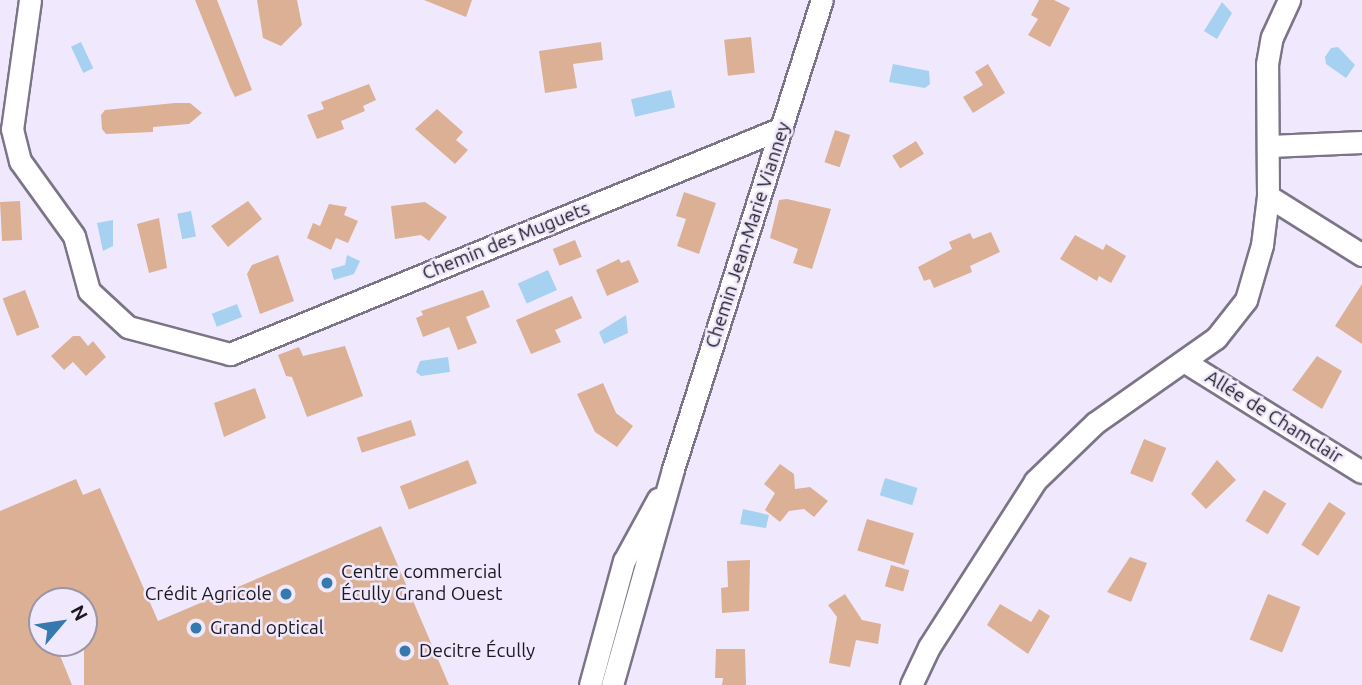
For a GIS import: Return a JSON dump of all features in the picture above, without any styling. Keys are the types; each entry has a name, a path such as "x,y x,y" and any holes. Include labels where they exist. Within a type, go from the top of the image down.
{"street":[{"name":"Chemin des Muguets","path":"30,0 12,129 20,161 74,236 89,291 128,327 230,354 782,128"},
{"name":"Chemin Jean-Marie Vianney","path":"612,685 674,469 821,0"},
{"path":"911,685 929,647 1035,481 1094,423 1216,338 1246,300 1262,245 1268,196 1270,146 1267,64 1272,37 1289,0"},
{"path":"1270,146 1362,142"},
{"path":"1268,196 1362,255"},
{"name":"Allée de Chamclair","path":"1185,362 1362,472"},
{"name":"Chemin Jean-Marie Vianney","path":"590,685 624,561 674,469"}],"water":[{"path":"1222,2 1232,13 1217,39 1204,31"},
{"path":"81,42 93,68 83,73 71,47"},
{"path":"1338,47 1355,65 1346,78 1326,64 1325,57 1331,48"},
{"path":"893,64 929,71 930,84 925,88 889,82"},
{"path":"671,90 675,108 635,117 631,99"},
{"path":"191,211 196,237 182,239 177,214"},
{"path":"113,220 113,246 103,251 97,223"},
{"path":"347,255 360,261 354,274 334,280 331,269 345,265"},
{"path":"548,270 557,290 527,304 518,283"},
{"path":"237,304 242,317 217,327 212,314"},
{"path":"626,315 628,333 604,344 599,332"},
{"path":"448,357 450,372 421,376 416,372 420,361"},
{"path":"885,478 918,488 912,505 880,495"},
{"path":"743,509 769,515 766,528 740,524"}],"building":[{"path":"195,0 217,0 252,90 235,97"},
{"path":"257,0 297,0 302,25 281,46 263,38"},
{"path":"424,0 472,0 466,17"},
{"path":"1039,0 1054,0 1070,8 1050,47 1028,35 1038,19 1031,15"},
{"path":"751,37 755,73 728,76 724,40"},
{"path":"601,42 603,60 573,64 577,88 545,93 539,51"},
{"path":"988,64 1005,93 973,113 963,97 983,85 975,72"},
{"path":"369,84 376,100 363,106 365,111 341,121 344,129 317,139 307,115 324,109 321,102"},
{"path":"190,103 202,113 189,124 153,127 153,132 106,134 102,129 101,115 105,110"},
{"path":"437,109 463,132 456,140 468,150 455,164 415,129"},
{"path":"835,130 850,135 840,167 824,162"},
{"path":"916,141 924,154 900,169 892,156"},
{"path":"684,192 716,203 699,254 677,246 686,219 676,216"},
{"path":"787,199 831,209 812,269 793,263 798,249 770,238 779,200"},
{"path":"20,201 22,240 2,241 0,202"},
{"path":"248,201 262,219 228,247 211,226"},
{"path":"425,202 447,217 429,241 421,235 395,239 391,206"},
{"path":"329,204 347,207 344,215 358,221 348,243 336,238 331,250 307,238 313,223 320,226"},
{"path":"159,218 167,268 149,273 137,224"},
{"path":"991,232 1000,252 970,266 972,272 934,288 930,279 924,281 918,267 952,249 949,242 970,233 973,239"},
{"path":"1075,235 1103,250 1106,244 1126,256 1111,283 1099,276 1097,281 1060,259"},
{"path":"575,240 582,257 559,266 553,249"},
{"path":"278,255 294,301 260,314 247,274 252,265"},
{"path":"619,259 621,263 629,260 639,282 607,296 596,270"},
{"path":"1362,284 1362,344 1335,326"},
{"path":"25,290 39,327 17,336 3,299"},
{"path":"483,290 490,307 466,317 477,343 458,350 449,327 423,337 416,318 423,315 421,311"},
{"path":"572,296 582,318 555,330 561,342 531,354 516,320"},
{"path":"73,336 80,336 88,346 93,341 106,357 86,376 73,362 64,370 51,356"},
{"path":"345,346 363,396 307,417 292,377 286,376 278,355 299,347 303,356"},
{"path":"1317,356 1342,371 1322,409 1292,390"},
{"path":"603,383 616,413 633,426 617,447 595,432 577,394"},
{"path":"255,388 266,418 224,437 214,403"},
{"path":"411,420 416,435 362,453 357,438"},
{"path":"1144,439 1166,448 1152,482 1130,473"},
{"path":"468,460 477,483 409,510 400,486"},
{"path":"1217,460 1236,480 1206,509 1191,494"},
{"path":"780,464 794,474 795,489 810,487 828,501 814,517 804,509 789,511 780,522 765,510 775,493 764,484"},
{"name":"Centre commercial Écully Grand Ouest","path":"76,479 83,495 100,488 158,621 381,526 449,685 84,685 84,657 98,657 98,587 28,587 28,657 61,657 72,685 0,685 0,511"},
{"path":"1264,490 1286,503 1268,534 1245,521"},
{"path":"1329,502 1346,513 1318,556 1301,545"},
{"path":"867,519 914,533 904,565 857,551"},
{"path":"1130,557 1147,563 1131,602 1107,592"},
{"path":"750,560 749,611 722,613 721,588 728,587 727,561"},
{"path":"891,565 909,570 903,591 885,586"},
{"path":"845,594 862,620 881,624 878,644 856,640 850,667 829,663 837,617 828,605"},
{"path":"1268,594 1300,607 1282,653 1250,639"},
{"path":"1000,604 1031,622 1039,609 1050,616 1028,654 987,625"},
{"path":"716,649 745,649 746,685 722,685 723,678 715,678"}],"place":[{"name":"Centre commercial Écully Grand Ouest","path":"327,583"},
{"name":"Crédit Agricole","path":"286,594"},
{"name":"Grand optical","path":"196,628"},
{"name":"Decitre Écully","path":"405,651"}]}
